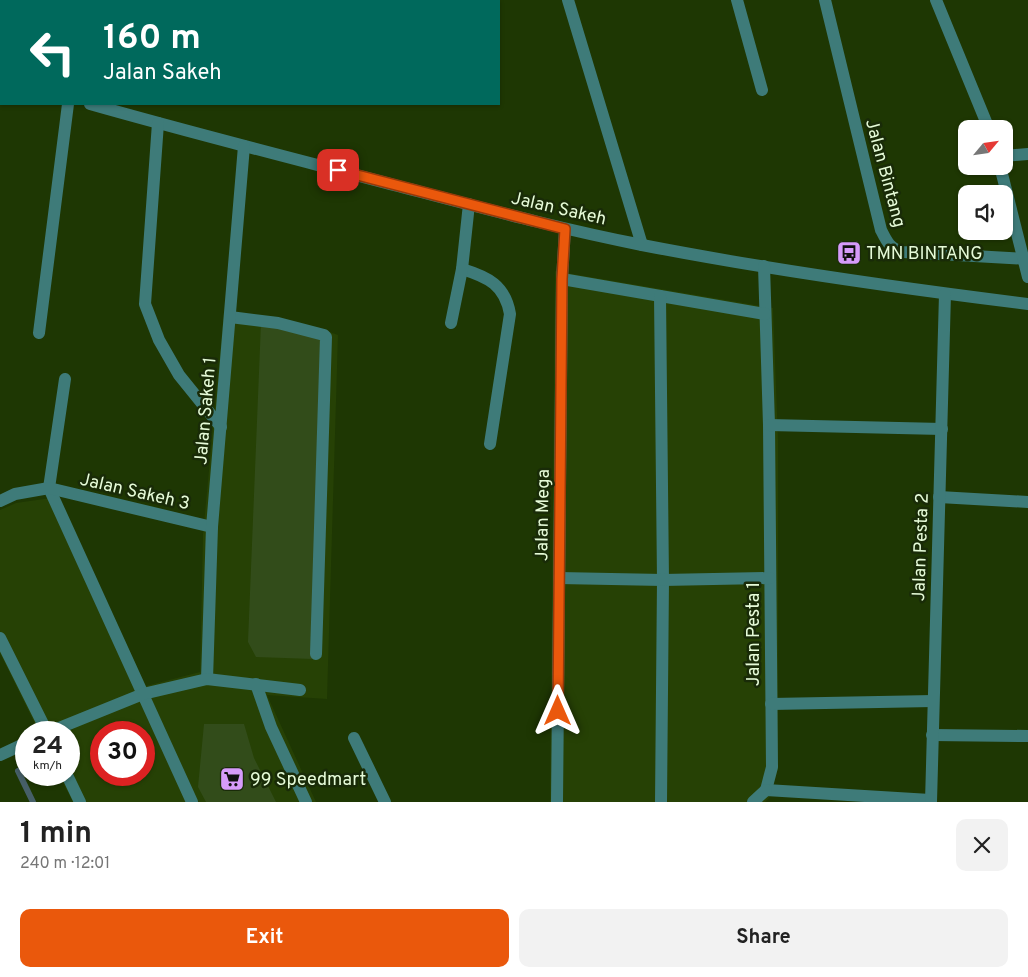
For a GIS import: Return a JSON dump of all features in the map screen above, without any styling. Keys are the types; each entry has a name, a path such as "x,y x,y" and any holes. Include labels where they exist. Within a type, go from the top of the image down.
{"street":[{"path":"568,0 642,245"},
{"path":"737,0 762,90"},
{"name":"Jalan Bintang","path":"825,0 881,230 888,244 894,250 903,252 1026,259"},
{"path":"936,0 985,120"},
{"path":"39,334 68,105"},
{"name":"Jalan Sakeh","path":"94,105 565,229 642,245 764,266 945,294 1028,304"},
{"path":"158,123 145,304 159,340 179,375 221,427"},
{"name":"Jalan Sakeh 1","path":"207,679 212,527 244,146"},
{"path":"1013,155 1028,154"},
{"path":"1003,175 1026,259 1028,277"},
{"path":"451,323 462,269 470,204"},
{"name":"Jalan Mega","path":"557,802 562,279 565,229"},
{"name":"Jalan Pesta 1","path":"764,266 770,424 772,767 766,790"},
{"path":"462,269 482,275 494,283 508,300 510,314 490,444"},
{"path":"562,279 765,314"},
{"name":"Jalan Pesta 2","path":"931,801 945,294"},
{"path":"660,296 663,580 661,802"},
{"path":"230,317 278,323 326,337 316,654"},
{"path":"65,379 49,488 192,802"},
{"path":"770,424 942,429"},
{"name":"Jalan Sakeh 3","path":"0,501 15,494 49,488 212,527"},
{"path":"940,497 1028,502"},
{"path":"559,578 663,580 770,578"},
{"path":"0,638 42,721"},
{"path":"76,721 143,694 207,679 300,690"},
{"path":"256,684 271,727 306,802"},
{"path":"771,704 933,701"},
{"path":"932,735 1028,736"},
{"path":"354,738 385,802"},
{"path":"0,755 15,748"},
{"path":"72,786 80,802"},
{"path":"753,802 766,790 931,801"}],"shaded area":[{"path":"555,271 773,308 778,439 778,769 769,798 765,802 550,802"},
{"path":"224,311 324,330 338,335 327,699 267,695 316,802 73,802 65,786 80,786 80,721 34,721 0,653 0,510 16,503 58,497 146,686 200,672 203,534"}],"building":[{"path":"261,323 322,336 313,659 256,657 248,642"},
{"path":"204,724 244,724 254,758 276,802 206,802 198,787"}],"waterway":[{"path":"25,786 33,802"}],"place":[{"name":"TMN BINTANG","path":"849,253"},
{"name":"99 Speedmart","path":"232,779"}],"route":[{"path":"338,170 565,229 562,279 558,711"}]}
